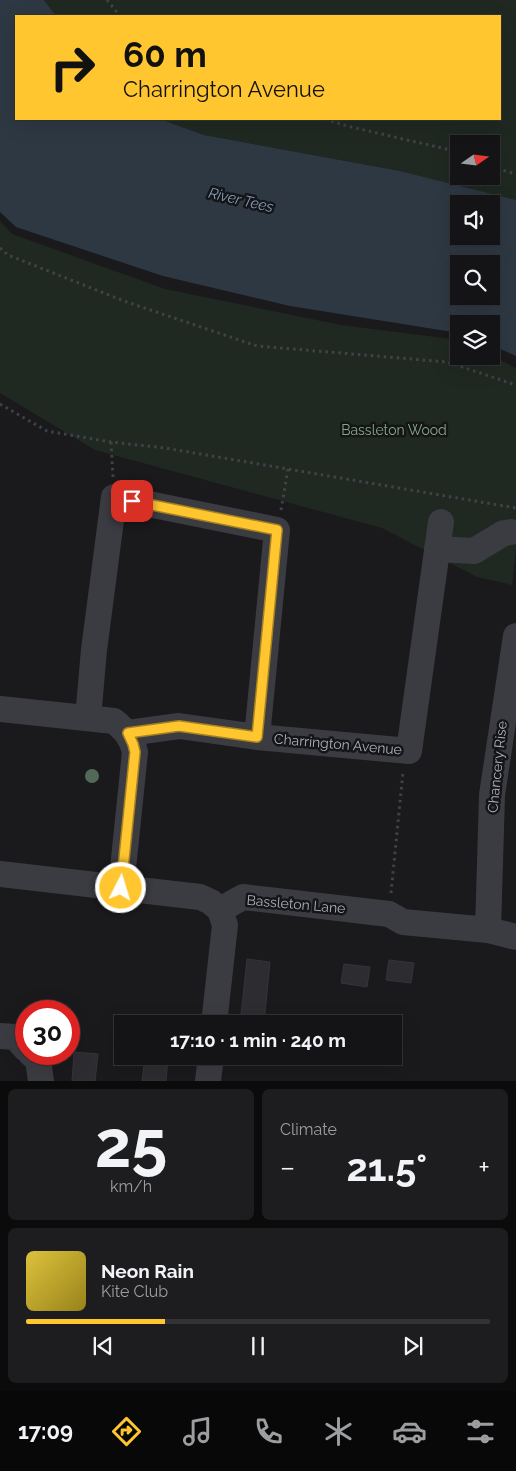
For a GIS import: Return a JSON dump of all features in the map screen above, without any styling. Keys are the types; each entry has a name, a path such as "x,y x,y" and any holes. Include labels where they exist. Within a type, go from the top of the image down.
{"street":[{"path":"88,718 94,650 114,497 277,530 257,737"},
{"path":"437,549 474,551 504,533 514,520"},
{"name":"Charrington Avenue","path":"128,733 179,726 257,737 409,751 441,522"},
{"name":"Chancery Rise","path":"488,930 492,795 516,636"},
{"path":"0,709 114,721 128,733 135,752 121,888"},
{"path":"0,874 200,897 212,902 220,910 225,925 215,1015"},
{"name":"Bassleton Lane","path":"220,910 243,897 360,920 396,918 488,930 516,937"},
{"path":"0,1036 15,1038"},
{"path":"38,1065 40,1081"},
{"path":"208,1081 210,1065"}],"path":[{"path":"107,0 119,15"},
{"path":"328,120 450,150"},
{"path":"500,169 516,174"},
{"path":"0,248 8,254 124,301 257,346 447,362 516,385"},
{"path":"0,404 47,431 111,442 165,448 432,494 514,520"},
{"path":"111,442 114,497"},
{"path":"277,530 288,469"},
{"path":"396,918 402,781 409,751"}],"green space":[{"path":"44,0 516,0 516,200 456,185 500,185 500,135 450,135 450,184 400,171 204,135 163,120 501,120 501,15 55,15"},
{"name":"Bassleton Wood","path":"0,221 12,234 165,289 341,325 450,339 450,365 500,365 500,360 516,368 516,550 512,585 477,577 382,528 95,450 0,393"}],"water":[{"name":"River Tees","path":"0,0 44,0 55,15 15,15 15,120 163,120 204,135 400,171 496,195 450,195 450,245 500,245 500,196 516,200 516,356 500,349 500,315 450,315 450,332 290,306 163,276 16,227 0,212"}],"building":[{"path":"247,959 270,962 265,1015 241,1015"},
{"path":"389,960 414,963 411,983 386,980"},
{"path":"344,964 370,967 367,987 341,983"},
{"path":"80,1052 98,1054 95,1081 72,1081 73,1065 80,1065"},
{"path":"144,1065 167,1065 166,1081 142,1081"}],"route":[{"path":"121,888 135,752 128,733 179,726 257,737 277,530 132,501"}]}
